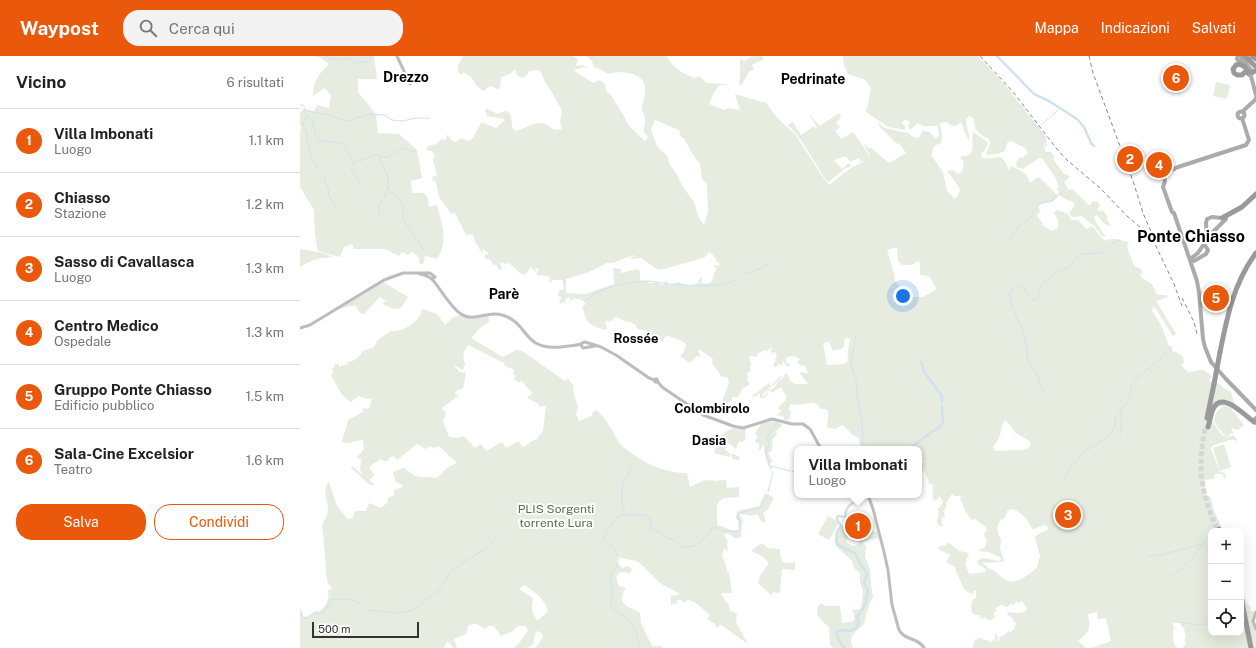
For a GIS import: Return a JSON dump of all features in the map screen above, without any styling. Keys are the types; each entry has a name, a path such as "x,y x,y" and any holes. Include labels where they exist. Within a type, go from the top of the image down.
{"highway":[{"path":"1252,56 1256,59"},
{"path":"1243,57 1251,70"},
{"path":"1252,203 1256,196"},
{"path":"1226,217 1256,196"},
{"path":"1255,421 1223,401 1217,404 1214,408 1207,428 1230,306 1236,290 1256,253"},
{"path":"1244,275 1256,256"},
{"path":"1242,600 1250,648"},
{"path":"1244,621 1250,648"}],"main road":[{"path":"397,56 410,84"},
{"path":"1193,259 1187,252 1167,194 1163,174 1247,144 1249,140 1243,115 1256,97 1251,70 1243,57 1237,59 1238,56"},
{"path":"1206,239 1207,220 1210,217 1226,217"},
{"path":"1204,255 1201,254 1206,239 1226,217"},
{"path":"1206,225 1210,229 1215,230"},
{"path":"1193,259 1207,253 1207,249 1202,248"},
{"path":"1202,248 1193,259 1192,267 1199,292 1205,347 1211,362 1256,408"},
{"path":"300,328 310,326 384,280 405,271 428,275 433,278 455,310 464,316 474,317 493,313 507,316 518,324 532,340 541,346 582,346 586,348 595,346"},
{"path":"582,346 583,342 587,343 602,348 619,357 655,382 658,382 662,387 703,415 743,428 772,419 792,424 803,424 810,429 819,446"},
{"path":"586,348 587,343"},
{"path":"870,498 888,570 889,591 894,615 900,633 906,638 920,642 924,648"},
{"path":"1256,612 1253,621 1256,629"}],"green space":[{"path":"313,56 374,56 377,79 358,79 358,92 376,114 378,133 399,134 417,150 422,178 411,181 412,193 424,193 428,199 429,207 437,205 444,239 441,252 437,259 425,256 423,265 419,263 417,256 411,252 408,255 402,252 399,256 385,249 354,249 352,244 344,247 340,257 318,251 315,235 314,210 300,187 300,114 303,109 314,111 317,105 329,108 331,96 325,88 313,96 317,78 329,64 319,57"},
{"path":"463,56 573,56 578,59 576,66 582,65 589,68 583,67 573,70 593,83 600,80 606,85 605,88 607,92 611,95 629,126 645,141 648,137 643,131 645,122 645,117 642,111 645,90 644,82 636,75 630,73 618,72 608,74 594,67 592,61 586,56 666,56 675,67 689,76 694,78 700,76 706,83 727,85 720,85 714,92 709,104 724,110 728,108 740,110 735,94 766,103 778,119 795,134 829,185 842,174 868,158 870,155 864,144 889,163 906,153 899,143 897,144 880,127 877,121 884,128 908,133 913,137 919,138 923,130 930,132 936,139 939,135 938,126 923,126 918,123 910,130 908,125 910,122 905,119 902,123 905,126 905,130 888,127 865,111 867,109 871,88 865,80 848,74 844,65 843,56 978,56 1007,87 1046,137 1044,145 1046,152 1051,152 1055,157 1053,159 1064,174 1067,174 1070,177 1064,182 1069,190 1072,189 1088,205 1092,204 1091,203 1093,201 1098,202 1100,206 1097,209 1100,212 1103,210 1111,225 1110,226 1103,223 1097,215 1094,216 1094,219 1105,236 1104,238 1094,226 1082,216 1072,217 1069,212 1075,204 1058,194 1059,192 1057,188 1059,187 1055,177 1042,158 1039,158 1023,169 1017,167 1016,163 1019,158 1028,153 1025,148 1011,141 1007,143 1005,151 987,155 990,141 977,131 973,118 969,116 966,119 969,141 963,129 963,125 960,122 958,125 952,126 946,122 940,123 942,141 934,146 931,155 943,172 947,191 954,198 957,197 960,190 959,187 947,171 953,170 958,174 962,170 963,160 960,159 961,156 967,156 972,151 973,132 988,144 981,154 982,158 999,157 1004,160 1009,170 1012,166 1023,172 1030,183 1038,177 1057,195 1058,197 1052,202 1041,204 1038,207 1041,211 1037,215 1044,226 1052,231 1057,229 1058,221 1054,213 1057,210 1068,214 1071,220 1078,220 1086,229 1092,226 1104,240 1115,239 1129,242 1127,245 1129,253 1135,267 1140,268 1143,273 1140,274 1142,278 1152,284 1157,295 1166,295 1168,297 1156,301 1176,334 1173,336 1154,306 1152,311 1161,325 1169,346 1172,347 1172,351 1182,355 1184,362 1182,365 1184,369 1187,370 1188,373 1198,370 1204,371 1212,377 1209,379 1210,382 1219,384 1231,392 1237,408 1224,406 1230,407 1244,425 1238,430 1231,428 1234,433 1231,433 1228,437 1233,435 1237,439 1238,445 1236,440 1229,440 1212,446 1211,449 1220,472 1226,473 1226,477 1224,479 1223,474 1215,474 1214,479 1205,480 1207,496 1210,496 1213,508 1222,528 1208,528 1208,636 1244,636 1244,594 1251,611 1255,614 1252,621 1256,630 1256,648 1184,648 1183,646 1186,645 1185,629 1181,626 1181,623 1173,623 1173,627 1176,627 1173,629 1173,639 1177,648 1091,648 1111,641 1106,618 1098,619 1097,612 1088,614 1089,629 1078,641 1086,648 974,648 972,646 976,637 976,641 978,638 982,638 991,642 994,639 995,642 996,634 998,640 1000,641 999,637 1008,631 1011,632 1015,628 1016,622 1013,621 1012,617 1007,613 1019,613 1026,611 1027,609 1022,601 1019,603 1017,601 1013,605 1010,604 1009,606 1005,607 1004,605 1001,605 995,608 997,612 994,612 995,619 990,621 984,617 983,619 979,615 973,614 971,609 974,598 976,598 976,590 974,591 973,595 964,589 955,567 946,562 950,555 938,549 941,545 945,546 948,542 959,551 969,553 965,564 969,574 985,572 986,569 979,565 977,561 983,558 1000,561 1001,558 989,552 978,551 985,547 987,541 984,534 987,531 986,527 975,519 972,520 970,518 962,501 960,500 961,497 954,496 953,494 951,495 943,512 945,516 941,519 943,526 939,526 937,519 939,511 937,508 939,508 943,502 940,496 934,501 932,496 932,484 929,484 923,469 923,473 922,472 922,463 924,462 922,459 922,446 861,446 858,437 854,436 843,425 835,429 827,427 828,411 826,409 821,409 816,403 812,402 807,404 790,404 789,410 791,412 789,420 784,420 783,416 776,415 781,411 778,408 786,400 786,396 781,387 773,392 767,390 762,395 764,396 768,392 769,393 764,398 760,398 759,393 756,396 751,397 769,383 771,386 783,375 774,385 769,388 770,390 774,388 779,380 784,377 785,373 788,375 790,381 795,384 808,384 800,374 801,371 808,373 805,366 800,365 797,362 800,359 793,356 786,358 786,363 790,364 790,366 786,366 784,362 782,362 783,365 781,366 780,364 775,367 773,366 777,357 775,352 770,353 773,347 767,351 764,350 757,354 758,355 756,357 751,356 749,358 751,370 747,373 747,381 749,382 749,385 743,388 738,397 732,397 732,400 723,406 721,404 729,382 727,377 722,377 712,363 713,359 699,349 698,351 701,356 697,356 690,363 680,356 684,352 686,344 682,341 666,335 663,342 647,336 642,342 638,340 646,334 646,331 641,329 639,330 636,327 637,326 631,322 624,321 618,317 613,318 615,322 612,320 608,322 607,320 605,322 607,328 605,330 595,327 587,320 585,316 583,306 586,304 582,300 573,298 572,301 569,297 566,298 565,302 567,304 563,302 561,304 559,302 562,297 558,296 559,291 564,289 562,280 552,280 551,283 549,281 550,277 542,275 538,276 536,273 539,270 535,268 535,272 531,267 525,275 520,273 509,262 507,264 500,262 502,270 498,269 496,264 494,266 489,259 487,260 485,258 485,254 488,255 488,253 483,249 482,253 472,234 466,235 455,213 451,214 439,197 436,182 433,181 432,177 437,175 433,160 435,155 431,151 426,150 428,146 436,144 442,139 446,140 447,135 455,142 462,138 469,141 473,138 481,123 496,128 505,120 487,116 485,111 486,108 497,114 506,111 509,113 514,130 517,131 536,123 545,124 556,130 562,129 560,122 562,111 545,82 540,70 529,71 527,75 522,78 517,75 515,69 510,74 501,77 500,88 497,89 490,86 483,91 476,85 472,78 463,72 462,75 458,72 458,66","holes":["655,120 679,130 681,137 684,138 700,164 702,179 707,184 708,212 704,225 699,218 694,202 669,163 668,157 657,146 651,130","897,247 898,261 902,265 911,265 919,261 920,275 929,276 937,289 923,297 909,297 895,281 887,250","709,252 720,264 715,271 711,282 701,283 701,277 697,283 693,285 678,282 669,285 666,281 663,285 657,282 652,283 640,280 640,271 637,269 621,273 621,269 613,268 614,284 586,294 566,293 566,279 589,272 607,263 613,263 633,255 634,256 629,259 641,258 657,269 661,270 705,257","846,338 850,339 848,361 845,364 827,365 823,343 829,342 833,351 844,347 844,340","1224,406 1216,413 1214,422 1224,435 1223,436 1212,421 1213,415 1217,408","1006,421 1014,432 1030,441 1031,445 1027,449 996,451 993,447 999,438 1003,423","1010,509 1018,511 1024,516 1032,529 1044,525 1047,526 1048,529 1035,538 1040,556 1037,568 1013,582 1001,577 982,563 1004,561 1000,548 1001,540 997,527 999,522 1005,517 1007,511"]},
{"path":"753,56 762,56 764,59 752,65 754,69 749,72 741,86 739,83 740,58 744,61"},
{"path":"1216,82 1230,85 1227,99 1213,96"},
{"path":"839,113 841,117 836,123 840,127 835,131 841,139 853,132 869,155 867,159 861,162 859,158 850,162 846,156 834,160 842,169 849,163 851,166 846,168 828,182 800,138 788,125 793,122 801,135 814,126 818,129 809,114 820,126"},
{"path":"300,249 323,253 333,257 316,259 300,267"},
{"path":"383,282 408,297 401,308 394,309 382,304 386,301 380,297 364,314 360,313 356,306 339,309"},
{"name":"PLIS Sorgenti torrente Lura","path":"422,309 437,314 445,325 452,318 461,315 471,319 488,316 489,322 480,328 471,338 503,357 516,350 522,351 565,381 568,378 573,384 574,395 578,407 576,414 579,421 592,416 593,412 596,410 611,427 618,441 624,448 643,461 664,470 687,473 690,487 704,480 726,480 727,488 739,487 739,497 724,498 719,501 717,506 717,525 732,530 739,530 739,522 736,518 737,511 759,506 765,493 774,498 768,509 763,513 765,523 761,521 757,514 751,516 740,514 743,521 741,537 735,538 727,533 724,535 728,542 728,551 724,548 722,555 728,573 729,572 732,593 722,593 721,595 729,605 730,611 737,614 736,622 748,644 721,625 716,628 715,624 707,619 710,615 697,604 688,599 686,602 678,600 676,601 678,604 674,603 671,606 671,596 678,595 679,593 661,584 637,561 616,557 617,562 622,568 628,566 632,570 629,573 619,573 617,576 619,586 626,588 623,594 623,602 628,607 640,613 641,623 652,646 661,646 663,648 535,648 542,639 543,635 537,631 534,637 534,643 528,648 514,648 528,630 525,626 518,626 513,631 501,636 494,626 489,626 485,629 475,624 468,626 466,634 454,639 457,648 454,648 448,642 444,648 300,648 300,609 303,616 306,617 316,611 318,612 327,603 328,590 332,589 327,581 322,529 328,512 325,488 329,482 337,506 348,519 353,518 355,511 366,511 369,503 381,508 387,503 388,498 394,495 394,490 403,487 396,482 393,473 397,470 404,468 415,476 437,478 447,468 457,463 439,446 433,448 430,446 426,449 417,444 397,460 394,456 389,458 388,461 381,459 370,466 374,475 369,480 375,485 370,485 351,468 352,466 361,474 362,473 360,470 361,459 356,458 364,449 363,440 347,443 342,442 348,420 363,412 363,408 369,409 372,398 368,399 359,396 351,402 347,400 339,390 331,375 334,373 332,368 335,367 334,364 338,364 341,367 341,364 344,366 345,364 348,365 347,362 359,357 362,353 361,352 374,347 378,340 390,331 399,330 415,322 418,319","holes":["468,345 513,369 513,374 516,375 514,379 518,382 522,381 532,393 527,398 537,403 540,407 546,405 543,431 536,440 522,447 519,441 506,448 502,442 486,451 481,444 475,448 464,436 457,438 449,437 443,421 446,414 442,408 458,396 455,393 456,391 463,389 466,373 460,372 453,365 463,370 465,364 464,354","524,585 539,596 547,608 548,612 538,620 535,618 533,613 533,598 519,589"]},
{"path":"773,421 782,424 776,431 777,435 773,439 771,451 768,454 771,460 773,460 769,464 769,467 765,457 764,446 762,446 761,450 759,450 759,443 756,443 755,440 758,438 755,433 761,424"},
{"path":"733,428 746,429 745,440 743,442 739,441 736,449 719,436"},
{"path":"716,439 721,439 728,444 725,449 730,454 740,457 739,460 732,459 732,456 730,455 729,457 714,453 717,443"},
{"path":"1224,444 1231,467 1220,471 1213,448"},
{"path":"828,516 839,522 829,540 818,534"},
{"path":"852,518 854,526 846,541 849,544 855,546 859,543 857,535 877,531 879,538 863,542 866,547 865,557 870,569 873,596 864,624 854,633 851,638 853,648 833,648 830,645 829,628 817,615 818,606 821,603 825,606 840,606 842,623 854,621 854,614 852,610 861,609 863,591 860,583 860,573 854,568 852,561 836,546 836,538 842,527"},
{"path":"760,544 763,544 768,548 780,549 780,555 783,562 795,562 795,570 782,569 780,593 772,592 772,596 758,583 760,576 769,563 762,556 751,551"}],"waterway":[{"path":"325,56 336,60 348,58 355,63 367,62 371,56"},
{"path":"647,56 652,60"},
{"path":"997,56 1034,94 1049,101 1077,119 1084,127 1091,143 1094,146"},
{"path":"300,104 304,106 306,115 312,120 316,135 320,141 342,143 350,157 356,161 378,155 388,178 389,190 401,201 404,209 402,216 404,222 423,249"},
{"path":"1051,117 1060,108"},
{"path":"306,110 347,121 369,114 384,115 392,120 403,121 415,118 430,118"},
{"path":"306,116 303,124 307,133 310,154 318,169 324,175 325,182 329,189 328,195 336,207"},
{"path":"1041,125 1049,118"},
{"path":"1029,126 1034,124 1038,128"},
{"path":"1038,127 1046,141 1046,147"},
{"path":"379,156 389,157 402,148 416,152"},
{"path":"354,162 351,169 358,180 359,185"},
{"path":"380,217 378,204 384,198 388,187"},
{"path":"1035,209 1042,202 1052,201 1065,189"},
{"path":"1010,240 1018,227 1031,217 1034,210"},
{"path":"1035,371 1028,362 1025,337 1011,303 1011,291 1018,286 1022,286 1032,299 1036,300 1042,284 1054,274 1071,266 1074,260 1082,254 1102,253 1114,242 1120,240"},
{"path":"744,274 762,268 768,264"},
{"path":"587,300 603,290 631,283 650,281 679,285 710,286 720,285 737,279"},
{"path":"856,334 851,365 856,379 858,401 862,420 863,444 862,446"},
{"path":"1065,478 1082,452 1095,446 1110,434 1114,428 1116,416 1129,401 1133,384 1138,377 1160,359 1170,348"},
{"path":"921,362 924,371"},
{"path":"1036,372 1045,393"},
{"path":"925,373 942,396 942,402"},
{"path":"935,430 943,422 942,406"},
{"path":"1120,435 1122,410"},
{"path":"771,469 766,453 769,442 767,438 777,423"},
{"path":"924,438 933,431"},
{"path":"914,446 922,439"},
{"path":"624,514 622,486 631,466"},
{"path":"771,466 790,471"},
{"path":"768,492 773,472"},
{"path":"640,648 636,633 631,624 624,616 614,610 611,606 613,592 610,577 618,565 618,561 610,543 603,538 615,520 621,515 646,515 650,518 651,529 674,540 680,546 688,547 697,545 705,538 713,527 723,530 739,531 740,522 737,517 739,513 760,508 768,495"},
{"path":"845,648 840,643 837,631 850,631 856,628 859,622 857,617 865,605 868,591 864,583 867,573 855,553 840,546 836,542 837,532 841,526 837,517 845,517 847,508 853,503"},
{"path":"345,599 358,602 367,610 398,613 415,609 438,591 452,570 488,547 498,535"},
{"path":"1171,577 1192,559 1208,537"},
{"path":"1148,556 1160,555 1202,544"},
{"path":"300,614 307,618 316,613 319,614 324,612 332,599 342,600"},
{"path":"1179,622 1199,625 1208,624"}],"tunnel":[{"path":"1205,429 1201,456 1202,480 1207,503 1217,528"}],"railway":[{"path":"980,56 1014,93 1067,160 1101,189 1127,216 1148,234 1154,242 1174,284 1182,306"},
{"path":"1089,56 1093,73 1134,184 1143,213 1152,234"},
{"path":"1182,298 1194,322 1197,334"}],"place":[{"name":"Sala-Cine Excelsior","path":"1176,78"},
{"name":"Chiasso","path":"1130,159"},
{"name":"Centro Medico","path":"1159,165"},
{"name":"Gruppo Ponte Chiasso","path":"1216,298"},
{"name":"Sasso di Cavallasca","path":"1068,515"},
{"name":"Villa Imbonati","path":"858,526"}],"district":[{"name":"Drezzo","path":"406,77"},
{"name":"Pedrinate","path":"813,79"},
{"name":"Ponte Chiasso","path":"1191,236"},
{"name":"Parè","path":"504,294"},
{"name":"Rossée","path":"636,338"},
{"name":"Colombirolo","path":"712,408"},
{"name":"Dasia","path":"709,440"}]}
